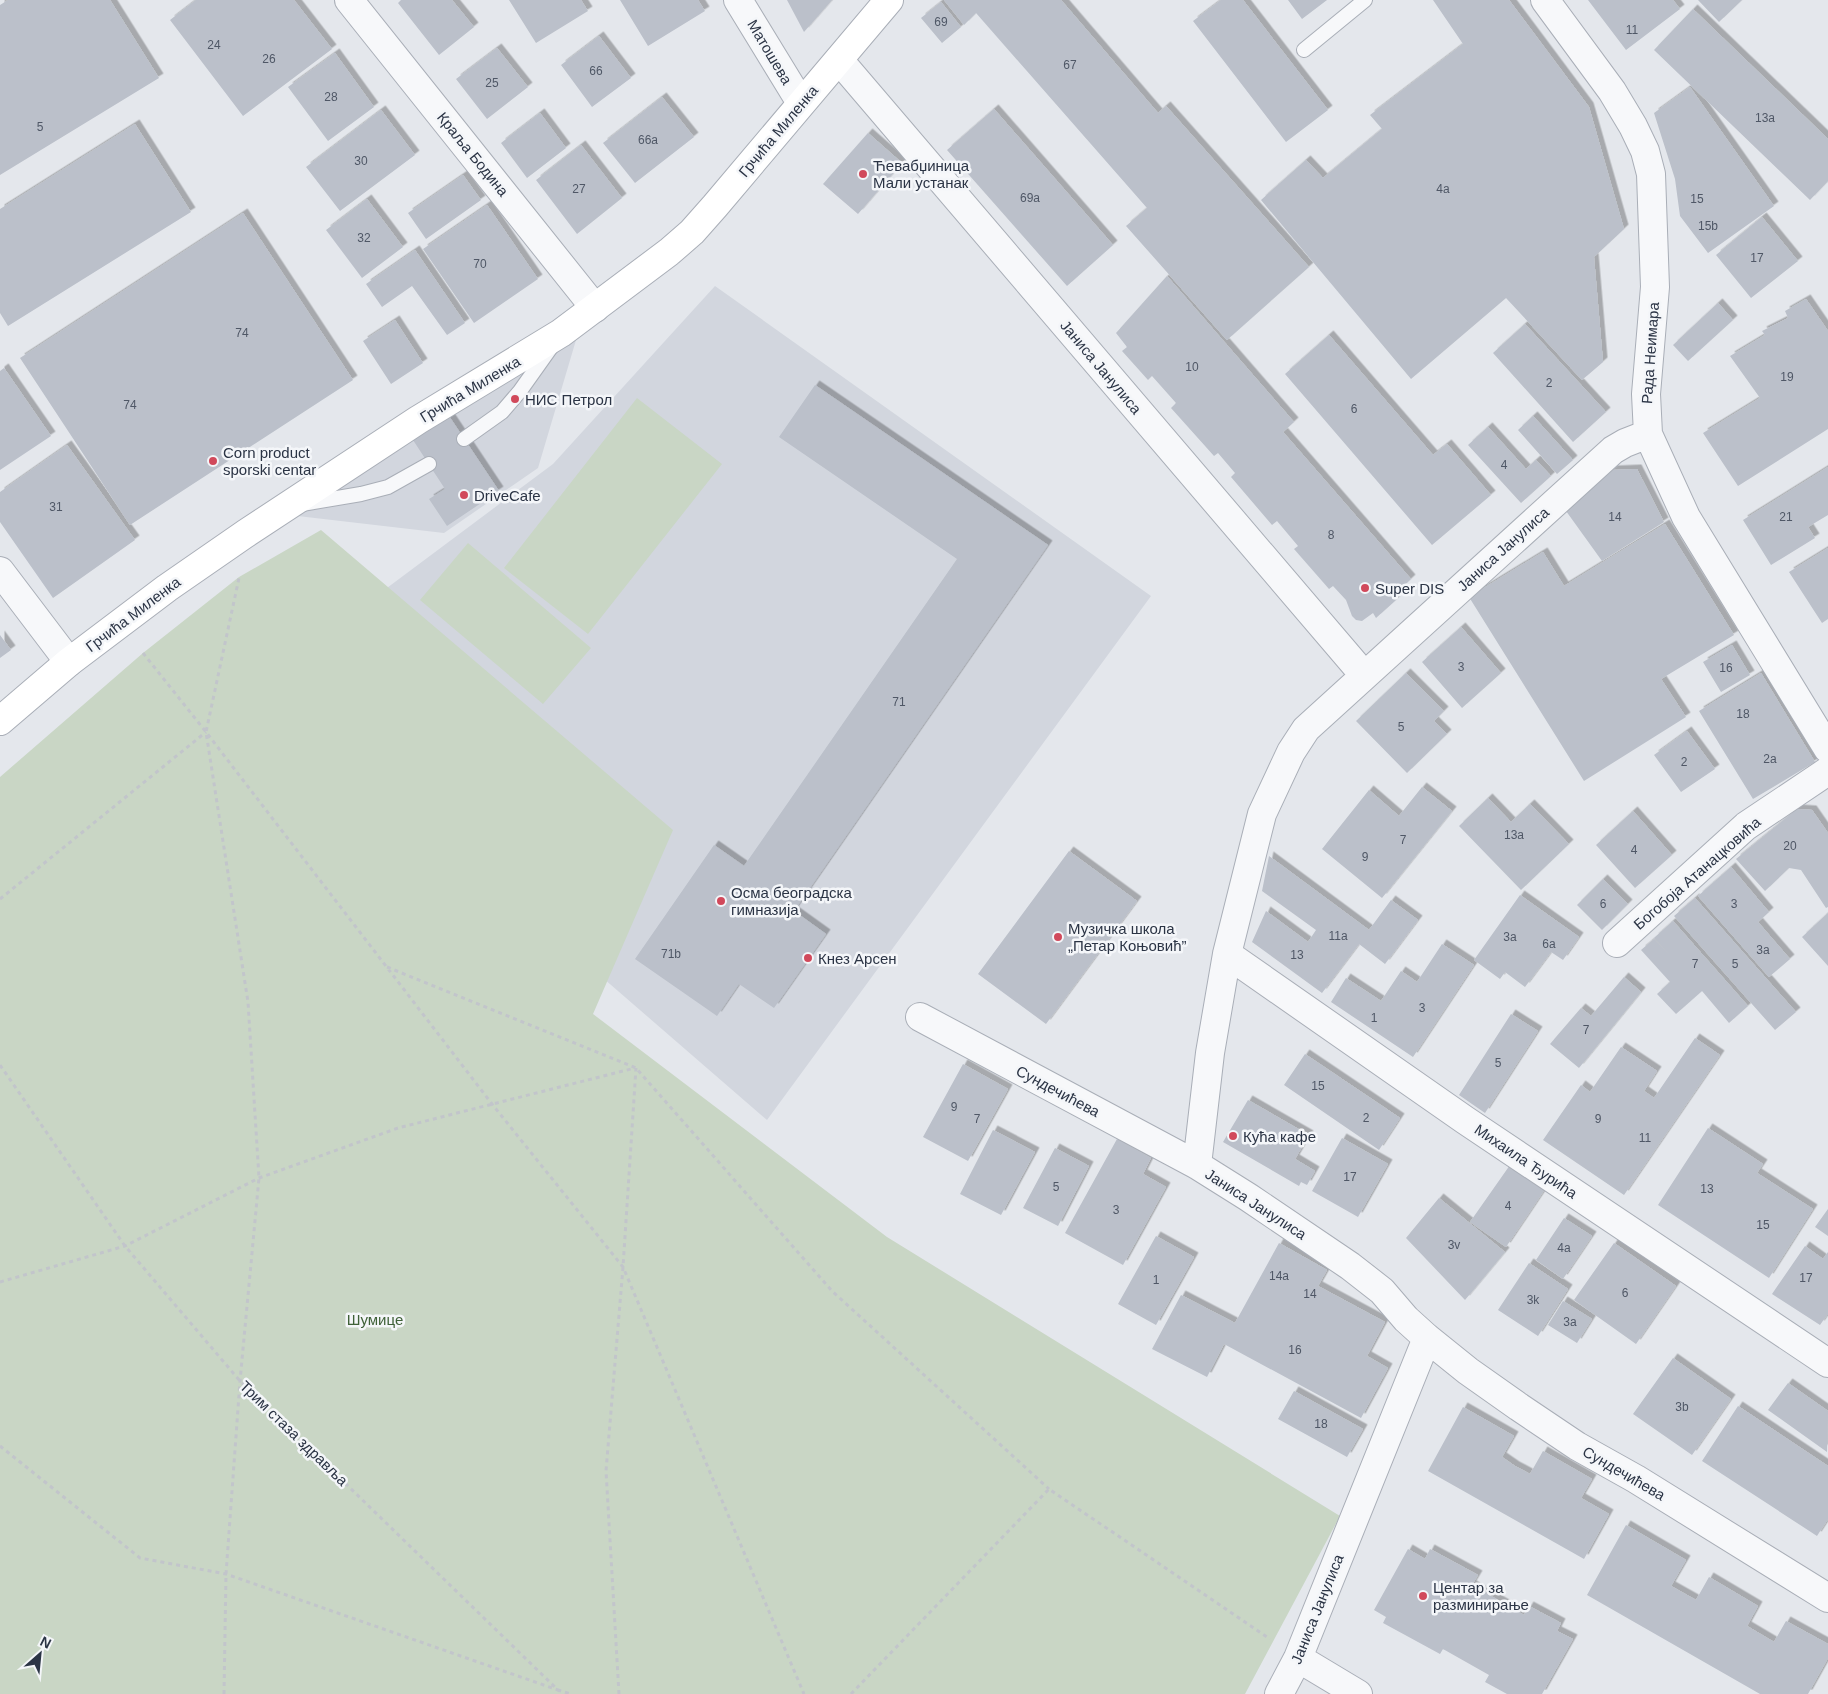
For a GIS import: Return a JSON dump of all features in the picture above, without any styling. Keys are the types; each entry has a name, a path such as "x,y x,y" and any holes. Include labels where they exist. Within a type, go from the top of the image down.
{"street":[{"name":"Краља Бодина","path":"349,0 595,308"},
{"name":"Матошева","path":"738,0 801,103"},
{"name":"Грчића Миленка","path":"0,721 69,662 167,588 418,420 561,333 669,252 692,232 889,0"},
{"name":"Рада Неимара","path":"1545,0 1633,126 1645,152 1651,174 1655,287 1646,394 1648,434 1686,517 1828,749"},
{"name":"Јаниса Јанулиса","path":"839,60 1364,675"},
{"name":"Јаниса Јанулиса","path":"1279,1694 1298,1658 1427,1338 1382,1291 1350,1266 1197,1165 1210,1053 1227,954 1262,814 1291,752 1306,729 1613,450 1648,434"},
{"path":"0,571 69,662"},
{"name":"Богобоја Атанацковића","path":"1617,942 1746,826 1828,771"},
{"name":"Михаила Ђурића","path":"1227,954 1465,1120 1828,1363"},
{"name":"Сундечићева","path":"920,1017 1197,1165"},
{"name":"Сундечићева","path":"1427,1338 1468,1371 1578,1446 1636,1479 1828,1598"},
{"path":"1298,1658 1358,1694"}],"lane":[{"path":"1304,50 1365,0"},
{"path":"464,439 502,412 520,391 561,333"},
{"path":"286,507 362,494 388,487 429,464"}],"path":[{"path":"224,1694 226,1574 240,1381 259,1178 248,1002 206,732 239,577"},
{"path":"143,653 492,1104 623,1267 804,1694"},
{"path":"0,899 206,732"},
{"path":"387,967 636,1068 832,1291 1049,1489 1298,1658"},
{"name":"Трим стаза здравља","path":"0,1065 125,1246 240,1381 558,1690 571,1694"},
{"path":"0,1282 125,1246 259,1178 398,1128 636,1068"},
{"path":"619,1694 606,1471 623,1267 636,1068"},
{"path":"0,1446 140,1558 226,1574 558,1690 556,1694"},
{"path":"851,1694 1049,1489"}],"shaded area":[{"name":"Осма београдска гимназија","path":"715,286 1151,596 767,1120 261,682 553,464"},
{"name":"НИС Петрол","path":"579,330 538,468 444,533 289,515"}],"green space":[{"path":"637,398 722,464 588,634 504,568"},
{"name":"Шумице","path":"321,530 673,830 593,1014 887,1237 1340,1516 1245,1694 0,1694 0,777 143,653 239,577"},
{"path":"468,543 591,648 543,704 420,600"}],"building":[{"path":"8,0 110,0 159,78 0,175 0,5"},
{"path":"196,0 294,0 332,49 243,116 170,20"},
{"path":"401,0 452,0 474,27 439,55 398,3"},
{"path":"509,0 581,0 588,11 536,43"},
{"path":"620,0 698,0 705,11 648,46"},
{"path":"787,0 832,0 804,32"},
{"path":"944,0 1061,0 1158,113 1166,106 1309,267 1227,340 1126,226 1147,208 976,13 964,25"},
{"path":"1221,0 1243,0 1328,110 1286,142 1193,21"},
{"path":"1288,0 1327,0 1302,19"},
{"path":"1433,0 1509,0 1589,107 1624,229 1594,257 1603,362 1582,380 1506,298 1411,379 1261,200 1306,160 1323,178 1382,129 1370,115 1463,44"},
{"path":"1588,0 1673,0 1680,9 1626,50"},
{"path":"1698,0 1742,0 1719,22"},
{"path":"941,2 961,27 942,43 921,18"},
{"path":"1693,9 1828,139 1828,181 1810,200 1654,50"},
{"path":"599,36 631,78 592,107 561,65"},
{"path":"497,48 528,87 487,119 456,79"},
{"path":"335,53 374,107 328,141 288,87"},
{"path":"1690,87 1774,206 1708,253 1680,216 1675,179 1654,113"},
{"path":"662,97 694,137 635,183 603,143"},
{"path":"994,109 1113,245 1067,286 947,150"},
{"path":"381,110 415,155 340,211 306,167"},
{"path":"540,113 566,148 527,178 501,143"},
{"path":"135,124 191,212 8,326 0,313 0,209"},
{"name":"Ћевабџиница Мали устанак","path":"868,133 902,163 858,214 823,184"},
{"path":"581,145 622,198 577,234 536,180"},
{"path":"463,175 481,200 426,239 408,213"},
{"path":"367,199 403,247 362,278 326,230"},
{"path":"487,205 538,279 474,323 423,249"},
{"path":"243,213 353,380 130,525 20,358"},
{"path":"1762,217 1798,261 1751,298 1716,255"},
{"path":"415,250 465,323 447,335 412,286 382,307 366,284"},
{"path":"1167,276 1294,422 1283,432 1411,579 1393,596 1396,600 1376,618 1373,613 1362,621 1356,620 1352,616 1346,600 1333,586 1329,589 1294,549 1298,546 1277,521 1272,525 1231,477 1235,473 1218,453 1214,456 1171,408 1176,403 1152,376 1148,380 1122,351 1127,347 1116,333"},
{"path":"1806,299 1828,331 1828,429 1738,486 1703,433 1760,398 1730,356 1765,335 1762,331 1788,318 1785,311"},
{"path":"1718,303 1733,320 1688,361 1673,345"},
{"path":"395,320 423,363 391,384 363,341"},
{"path":"1525,324 1606,412 1573,442 1493,353"},
{"path":"1329,335 1433,455 1447,444 1491,495 1432,545 1285,374"},
{"path":"4,368 51,436 0,470 0,371"},
{"path":"815,385 1048,545 794,911 826,934 774,1008 739,984 717,1016 635,959 714,845 744,866 957,559 779,437"},
{"path":"449,416 499,491 447,526 429,499 445,489 413,440"},
{"path":"1533,416 1573,460 1557,474 1518,430"},
{"path":"1488,427 1526,469 1536,460 1551,476 1521,503 1468,445"},
{"path":"67,445 135,540 53,598 0,522 0,492"},
{"path":"1828,467 1828,515 1808,527 1815,538 1771,565 1743,520"},
{"path":"1637,469 1664,522 1602,561 1566,511 1613,470"},
{"path":"1665,524 1734,635 1661,679 1686,717 1584,781 1469,597 1543,552 1564,586"},
{"path":"1828,548 1828,619 1822,623 1789,572"},
{"path":"1461,627 1501,673 1462,708 1422,662"},
{"path":"0,635 11,650 0,658"},
{"path":"1732,645 1750,675 1721,692 1703,662"},
{"path":"1406,673 1444,711 1434,721 1447,734 1407,773 1356,721"},
{"path":"1761,673 1815,762 1753,799 1699,711"},
{"path":"1687,731 1715,769 1681,792 1654,755"},
{"path":"1422,787 1452,811 1382,898 1322,849 1369,790 1399,816"},
{"path":"1488,798 1511,822 1530,804 1569,844 1521,890 1459,826"},
{"path":"1797,809 1812,810 1828,833 1828,907 1826,908 1801,870 1789,868 1765,891 1736,859"},
{"path":"1633,811 1672,855 1635,888 1596,845"},
{"name":"Музичка школа „Петар Коњовић”","path":"1069,851 1137,901 1046,1024 978,974"},
{"path":"1269,856 1369,930 1391,900 1418,920 1385,964 1359,944 1322,993 1252,942 1266,911 1308,942 1316,930 1262,891"},
{"path":"1731,867 1769,912 1758,922 1790,959 1769,977 1698,896"},
{"path":"1603,879 1628,904 1602,930 1577,905"},
{"path":"1520,895 1579,937 1563,960 1551,952 1525,987 1505,972 1500,979 1474,960"},
{"path":"1695,898 1796,1012 1775,1030 1674,916"},
{"path":"1828,913 1828,966 1802,937"},
{"path":"1673,921 1748,1006 1729,1023 1702,991 1676,1014 1657,994 1670,982 1641,950 1654,939 1669,954 1654,938"},
{"path":"1442,944 1474,965 1413,1057 1331,1002 1346,978 1381,1001 1401,971 1417,982"},
{"path":"1624,977 1641,992 1579,1068 1550,1044 1581,1008 1591,1016"},
{"path":"1511,1014 1538,1031 1485,1113 1459,1095"},
{"path":"1695,1038 1720,1055 1624,1195 1543,1140 1581,1085 1590,1092 1621,1047 1657,1071 1644,1091 1654,1098"},
{"path":"1305,1054 1400,1118 1379,1150 1284,1085"},
{"path":"963,1064 1008,1089 968,1161 923,1137"},
{"path":"1248,1100 1309,1135 1295,1159 1315,1171 1307,1185 1301,1182 1299,1186 1223,1142"},
{"path":"1708,1128 1763,1164 1757,1173 1813,1209 1769,1278 1658,1205"},
{"path":"993,1130 1035,1152 1001,1215 960,1194"},
{"path":"1342,1138 1388,1164 1358,1217 1312,1191"},
{"path":"1117,1139 1151,1158 1143,1174 1166,1187 1123,1265 1065,1233"},
{"path":"1055,1148 1089,1166 1058,1226 1023,1208"},
{"path":"1510,1165 1545,1189 1506,1247 1470,1222"},
{"path":"1439,1198 1505,1252 1465,1300 1406,1238"},
{"path":"1828,1209 1828,1236 1815,1227"},
{"path":"1564,1218 1592,1236 1563,1279 1536,1260"},
{"path":"1156,1236 1194,1257 1156,1325 1118,1304"},
{"path":"1279,1243 1327,1270 1318,1286 1385,1322 1367,1356 1388,1368 1361,1418 1224,1344 1207,1377 1152,1349 1181,1295 1235,1323"},
{"path":"1614,1243 1676,1286 1636,1344 1574,1300"},
{"path":"1805,1246 1823,1259 1828,1252 1828,1315 1820,1325 1772,1294"},
{"path":"1529,1263 1568,1289 1538,1336 1498,1310"},
{"path":"1563,1301 1592,1319 1577,1343 1548,1325"},
{"path":"1673,1358 1731,1399 1692,1455 1633,1414"},
{"path":"1788,1383 1828,1411 1827,1452 1768,1410"},
{"path":"1294,1391 1363,1429 1347,1457 1278,1419"},
{"path":"1738,1406 1828,1466 1828,1519 1817,1536 1702,1461"},
{"path":"1463,1407 1514,1436 1502,1457 1515,1466 1530,1474 1543,1451 1592,1479 1581,1498 1609,1514 1584,1559 1428,1471"},
{"path":"1626,1525 1686,1560 1671,1586 1696,1600 1709,1577 1758,1606 1747,1626 1774,1642 1786,1621 1828,1644 1828,1658 1808,1694 1760,1694 1587,1595"},
{"path":"1408,1549 1425,1559 1430,1549 1478,1575 1472,1585 1524,1615 1529,1606 1561,1623 1557,1631 1573,1639 1542,1694 1507,1694 1485,1682 1489,1675 1443,1649 1440,1654 1383,1623 1386,1617 1374,1610"}],"place":[{"name":"Ћевабџиница Мали устанак","path":"863,174"},
{"name":"НИС Петрол","path":"515,399"},
{"name":"Corn product sporski centar","path":"213,461"},
{"name":"DriveCafe","path":"464,495"},
{"name":"Super DIS","path":"1365,588"},
{"name":"Осма београдска гимназија","path":"721,901"},
{"name":"Музичка школа „Петар Коњовић”","path":"1058,937"},
{"name":"Кнез Арсен","path":"808,958"},
{"name":"Кућа кафе","path":"1233,1136"},
{"name":"Центар за разминирање","path":"1423,1596"}]}
